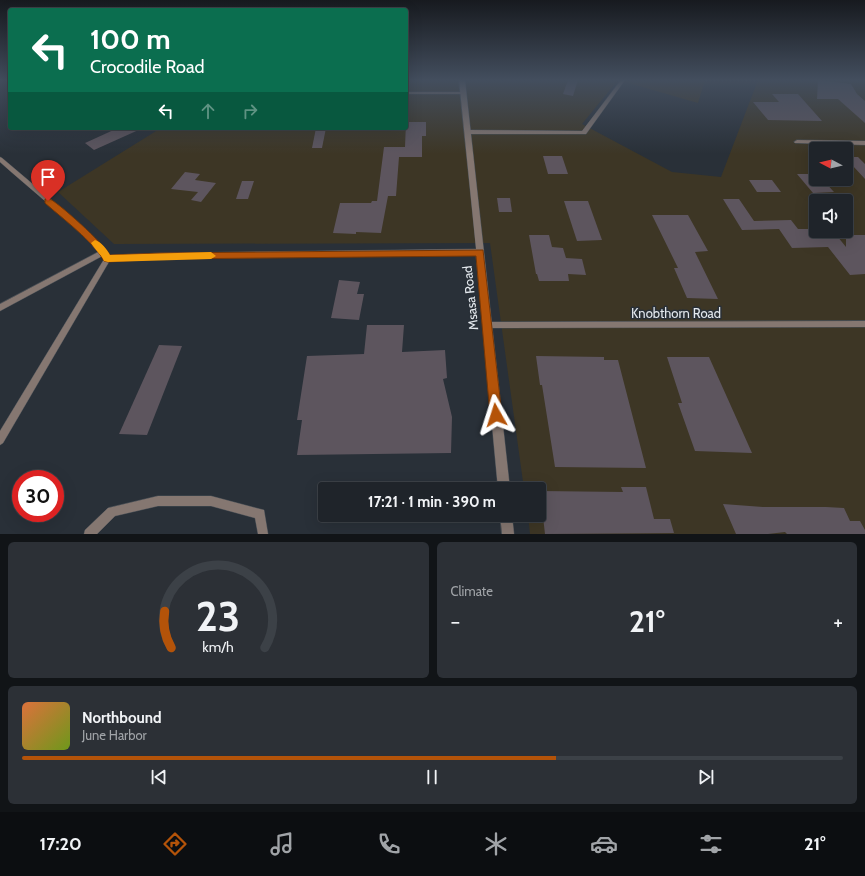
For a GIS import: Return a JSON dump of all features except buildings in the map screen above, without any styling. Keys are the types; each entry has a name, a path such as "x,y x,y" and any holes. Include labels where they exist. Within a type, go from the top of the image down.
{"street":[{"name":"Msasa Road","path":"465,105 503,482"},
{"path":"0,159 84,232 106,255 162,256 480,252"},
{"path":"507,522 508,534"}],"lane":[{"path":"468,132 584,133 604,105"},
{"path":"797,142 865,143"},
{"path":"0,308 106,255"},
{"path":"0,440 106,255"},
{"name":"Knobthorn Road","path":"487,325 865,324"},
{"path":"89,534 112,512 158,501 211,501 260,514 263,534"}],"shaded area":[{"path":"408,105 598,105 582,124 672,172 721,177 748,105 865,105 865,534 530,534 529,522 546,522 546,482 523,482 490,243 114,244 58,192 158,130 408,130"}],"slow traffic":[{"path":"95,243 108,258 211,256"}],"route":[{"path":"48,201 84,232 108,258 480,252 496,415"}]}
